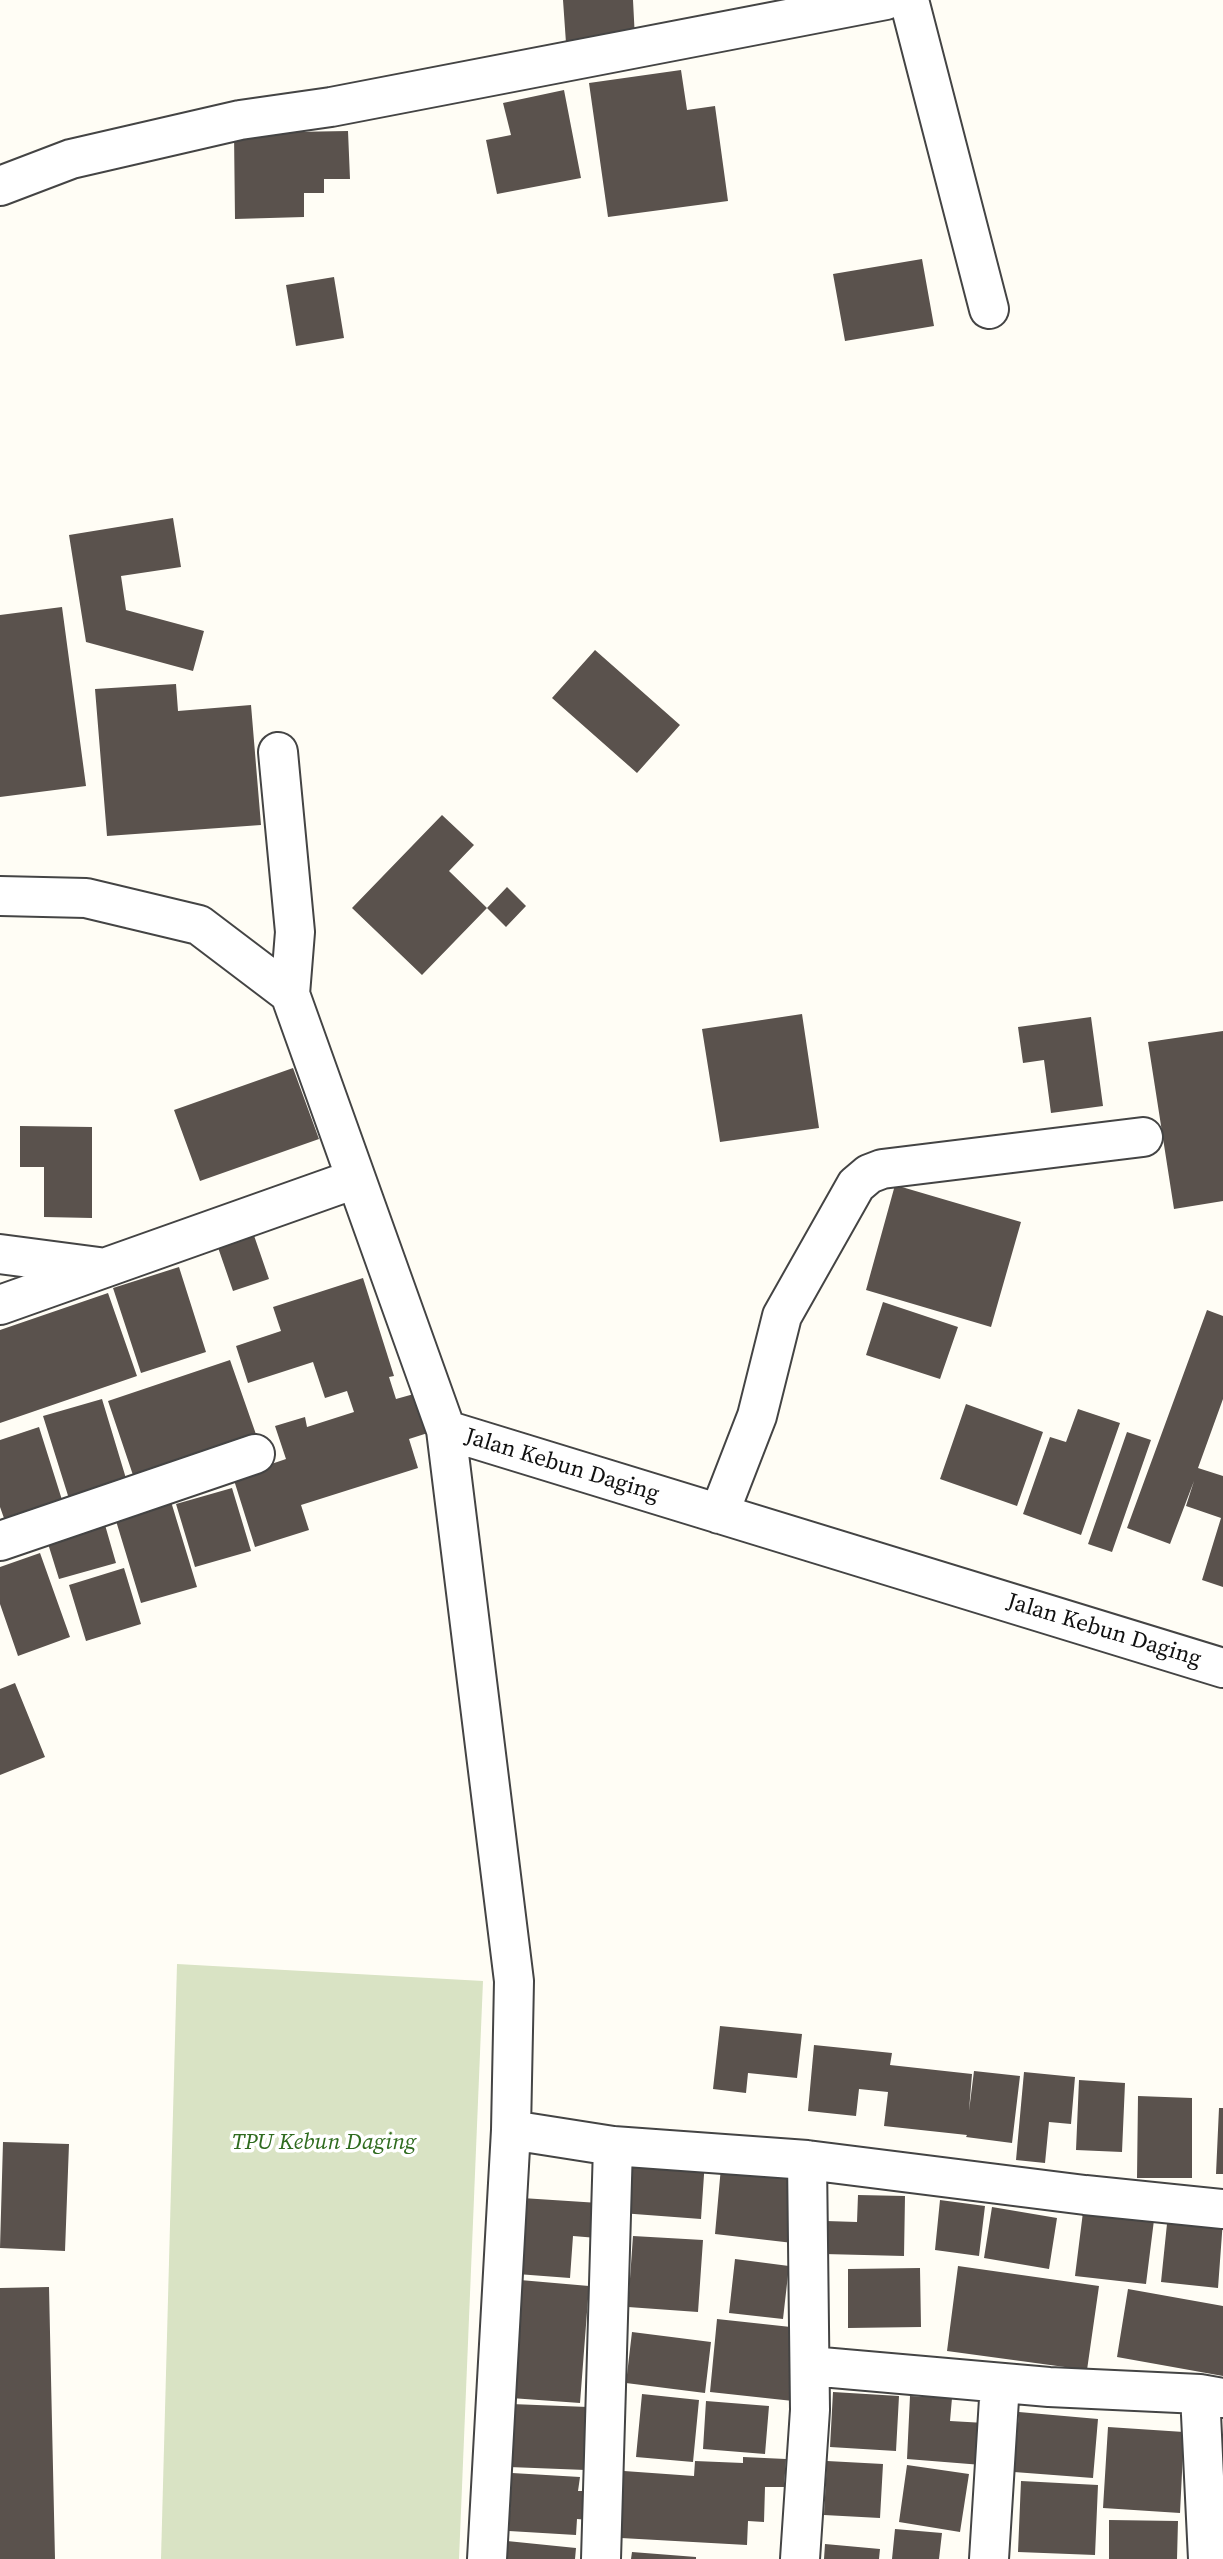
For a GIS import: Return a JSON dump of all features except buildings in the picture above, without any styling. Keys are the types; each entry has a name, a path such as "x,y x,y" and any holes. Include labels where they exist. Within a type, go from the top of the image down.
{"street":[{"path":"0,186 71,159 240,120 331,107 886,0"},
{"path":"909,0 989,309"},
{"path":"278,752 295,932 290,994"},
{"path":"0,896 86,898 199,925 290,994"},
{"name":"Jalan Kebun Daging","path":"290,994 446,1430 1223,1668"},
{"path":"719,1514 757,1416 782,1316 856,1185 869,1174 881,1169 1143,1137"},
{"path":"0,1305 355,1179"},
{"path":"0,1254 108,1268"},
{"path":"446,1430 514,1981 511,2130 487,2559"},
{"path":"0,1541 255,1454"},
{"path":"511,2130 613,2146 807,2160 1084,2195 1223,2208"},
{"path":"601,2559 613,2146"},
{"path":"800,2559 810,2410 807,2160"},
{"path":"810,2366 1212,2396 1208,2559"},
{"path":"989,2559 1000,2382"}],"green space":[{"name":"TPU Kebun Daging","path":"177,1964 483,1981 459,2559 161,2559"}]}
